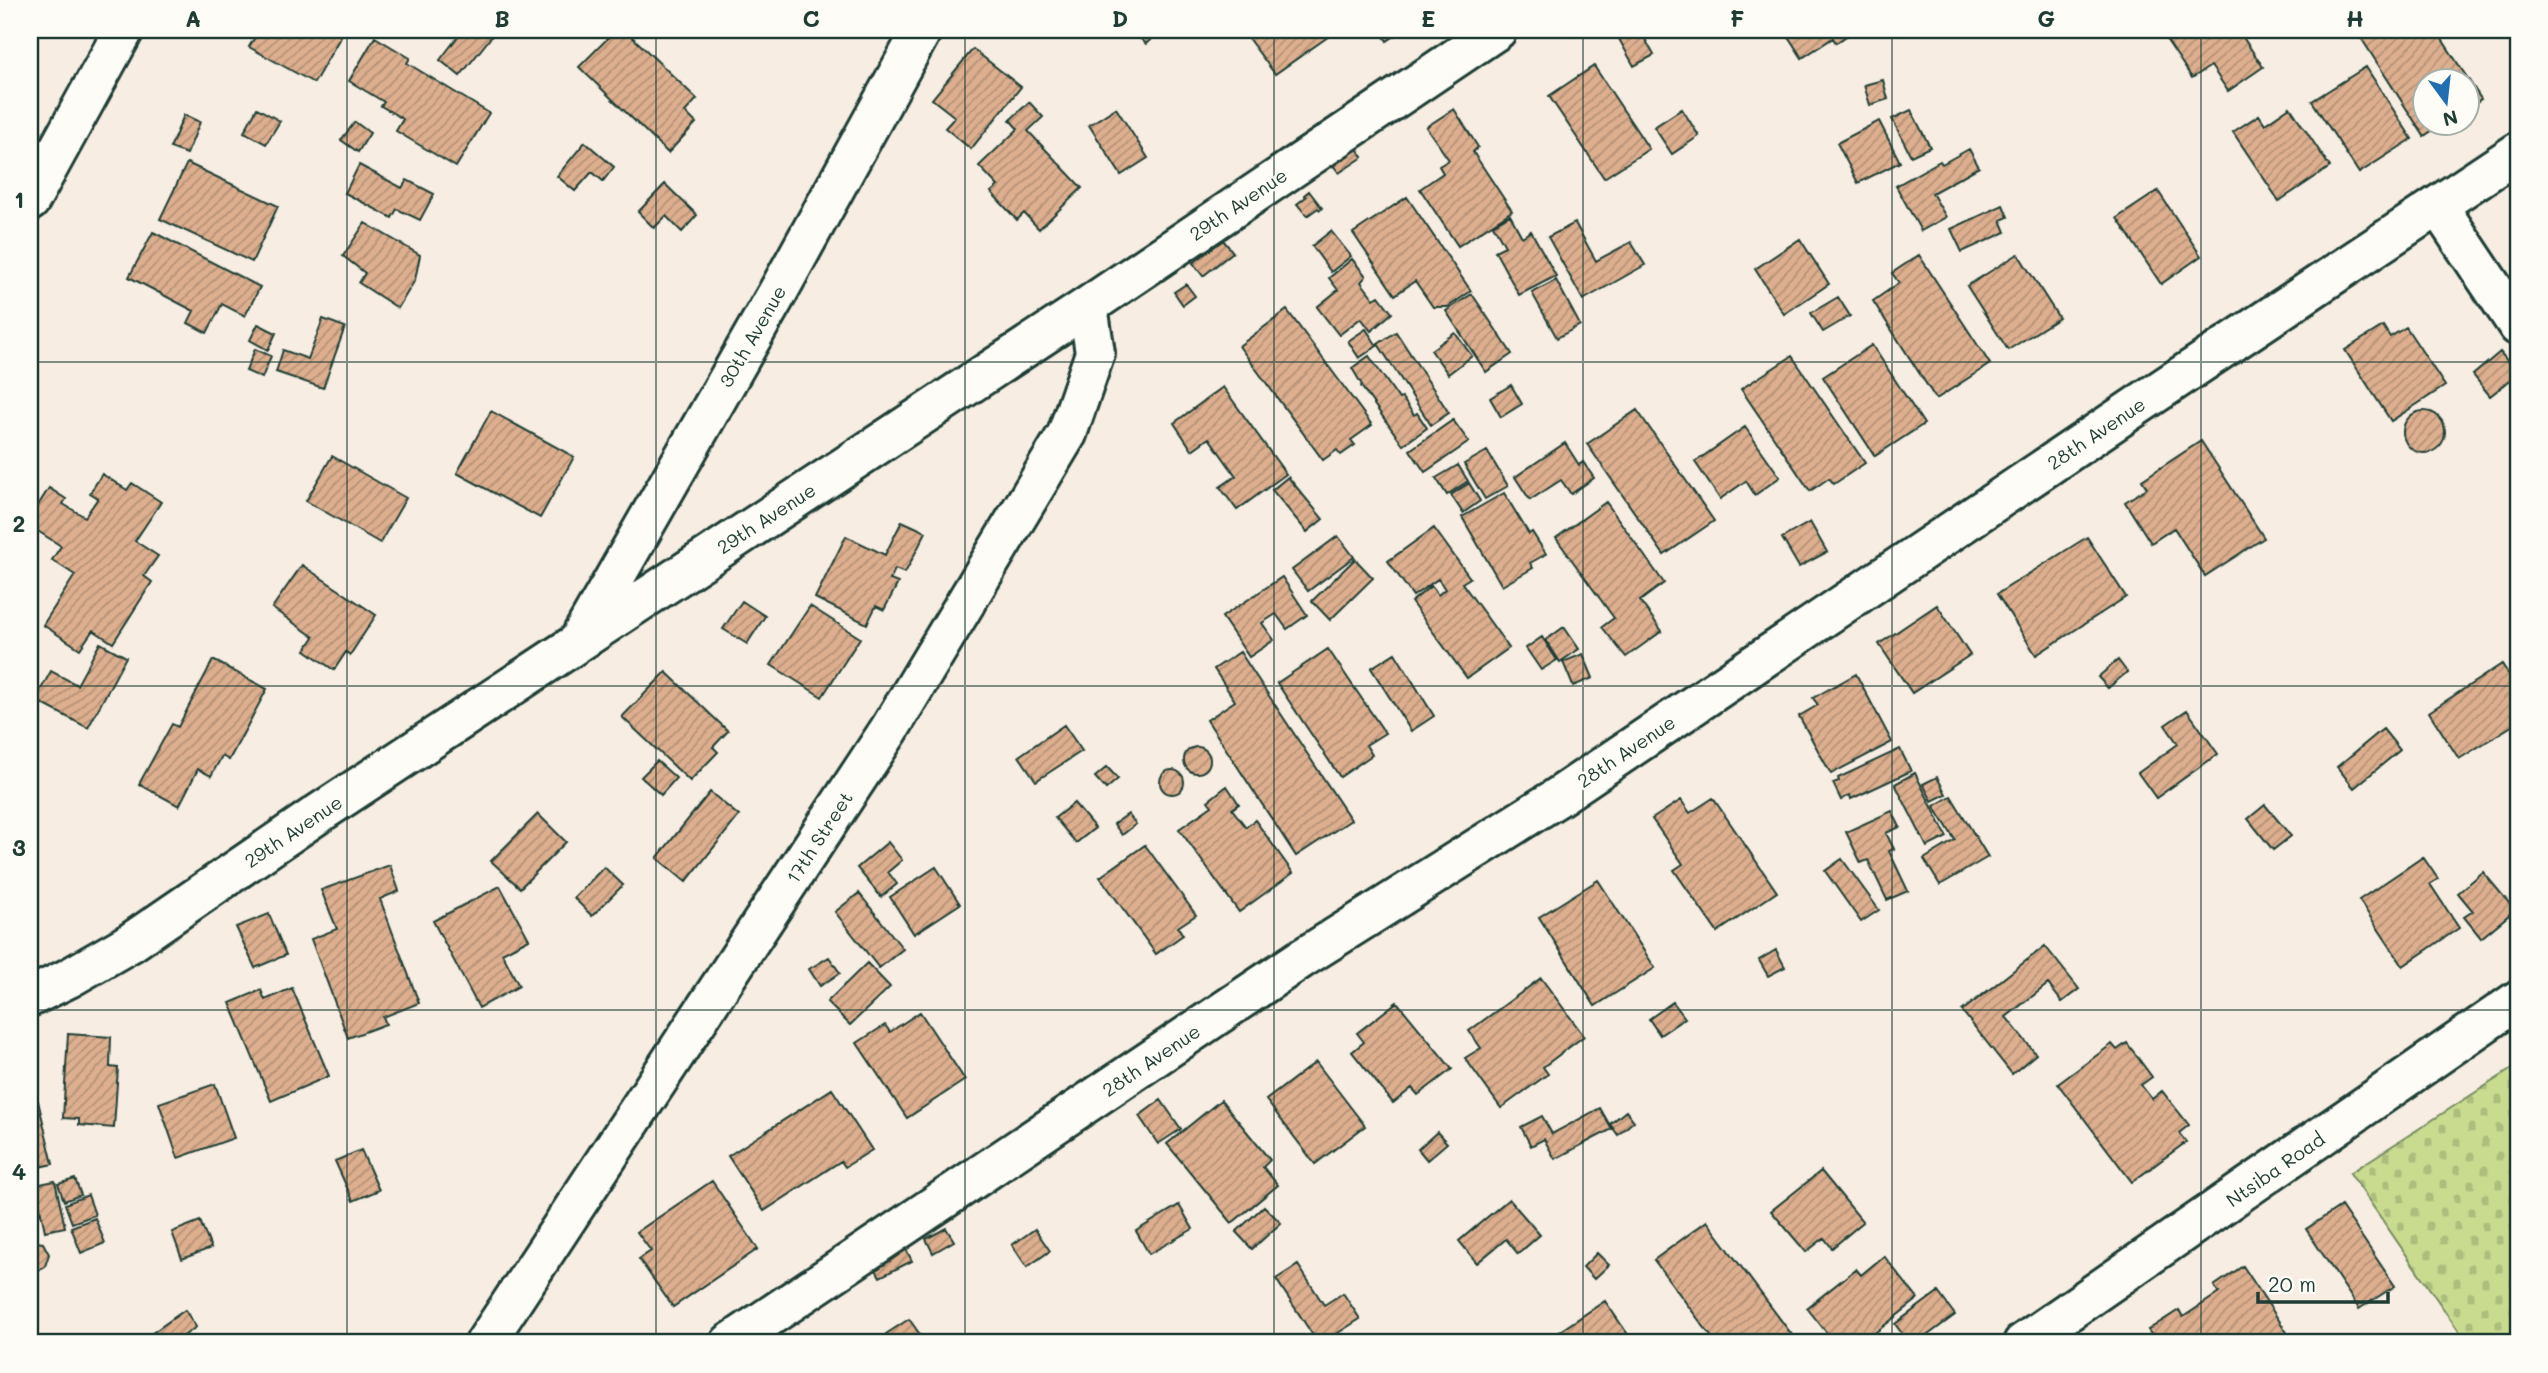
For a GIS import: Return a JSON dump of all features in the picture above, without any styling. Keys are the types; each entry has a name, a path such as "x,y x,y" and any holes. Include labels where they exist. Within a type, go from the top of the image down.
{"street":[{"path":"30,201 124,30"},
{"name":"30th Avenue","path":"579,640 778,292 922,30"},
{"name":"29th Avenue","path":"30,997 130,943 315,816 1088,306 1497,30"},
{"name":"28th Avenue","path":"730,1343 1301,959 1555,799 2139,404 2518,152"},
{"path":"2438,206 2518,326"},
{"name":"17th Street","path":"485,1343 889,730 1067,433 1095,354 1088,306"},
{"name":"Ntsiba Road","path":"2030,1342 2518,1000"}],"green space":[{"path":"2518,1065 2518,1343 2467,1343 2350,1173"}],"building":[{"path":"254,30 330,30 341,36 314,83 249,47 258,32"},
{"path":"463,30 495,32 460,76 440,60"},
{"path":"616,30 625,30 697,99 685,112 696,123 668,153 579,67"},
{"path":"1131,30 1161,30 1146,44"},
{"path":"1242,30 1329,30 1332,34 1275,74"},
{"path":"1380,30 1404,30 1387,41"},
{"path":"1614,30 1662,30 1645,39 1654,55 1634,66"},
{"path":"1784,30 1855,30 1836,43 1833,38 1802,58"},
{"path":"2160,30 2238,30 2263,67 2228,91 2211,66 2192,78"},
{"path":"2356,30 2436,30 2459,66 2412,66 2412,117"},
{"path":"375,37 410,58 407,63 489,113 456,167 396,131 403,119 381,106 384,102 349,81"},
{"path":"973,49 1021,87 971,149 945,128 955,117 932,99"},
{"path":"1594,66 1649,149 1604,178 1549,96"},
{"path":"2366,67 2412,139 2359,173 2312,101"},
{"path":"1883,80 1888,99 1870,105 1864,85"},
{"path":"1029,102 1043,117 1028,131 1082,188 1039,229 1024,213 1017,220 991,192 998,186 979,166 1018,129 1010,120"},
{"path":"2290,107 2330,167 2279,201 2233,132 2259,115 2265,124"},
{"path":"257,108 280,121 266,144 244,132"},
{"path":"1116,108 1148,158 1121,175 1089,125"},
{"path":"1454,109 1478,147 1473,152 1512,211 1458,246 1420,189 1443,173 1439,166 1449,160 1426,127"},
{"path":"1682,109 1699,136 1672,154 1654,127"},
{"path":"1911,110 1930,147 1911,156 1892,119"},
{"path":"184,115 200,122 187,154 170,148"},
{"path":"1879,121 1900,162 1858,183 1837,143"},
{"path":"355,122 370,133 358,152 341,140"},
{"path":"585,142 614,167 603,181 592,172 575,191 557,176"},
{"path":"1353,143 1363,157 1339,173 1329,160"},
{"path":"1969,149 1979,167 1932,193 1946,217 1921,231 1896,186 1940,161 1942,164"},
{"path":"187,163 278,206 252,262 160,219"},
{"path":"359,165 402,188 407,180 434,194 420,220 397,209 392,218 345,193"},
{"path":"665,184 697,215 682,232 666,216 654,228 638,212"},
{"path":"1309,191 1322,208 1307,216 1297,204"},
{"path":"2158,191 2201,256 2161,284 2117,218"},
{"path":"1407,197 1471,291 1448,307 1433,307 1415,281 1395,295 1353,233"},
{"path":"2003,205 2008,217 2001,220 2006,232 1962,252 1951,229"},
{"path":"1510,215 1522,237 1531,231 1556,276 1519,295 1495,251 1505,246 1493,225"},
{"path":"365,223 420,255 415,280 398,308 359,283 365,273 343,256"},
{"path":"1575,223 1596,261 1631,242 1645,265 1583,300 1548,237"},
{"path":"1331,231 1351,256 1331,272 1312,246"},
{"path":"153,232 260,287 245,316 222,304 207,333 188,323 194,311 129,277"},
{"path":"1800,239 1829,284 1784,314 1755,269"},
{"path":"1223,240 1233,252 1203,276 1193,263"},
{"path":"2018,254 2059,318 2008,350 1967,286"},
{"path":"1919,255 1990,364 1936,399 1873,301 1899,283 1892,273"},
{"path":"1352,259 1366,276 1361,282 1374,299 1379,296 1392,313 1371,331 1361,318 1339,335 1317,307 1338,290 1329,278"},
{"path":"1556,280 1580,325 1557,338 1532,293"},
{"path":"1186,284 1195,296 1183,305 1174,292"},
{"path":"1472,294 1512,354 1486,372 1446,311"},
{"path":"1838,297 1850,316 1823,332 1811,313"},
{"path":"1287,310 1372,425 1351,440 1355,445 1341,455 1337,450 1323,460 1239,346"},
{"path":"323,319 345,327 323,388 276,372 283,350 308,359"},
{"path":"258,324 276,333 268,350 250,340"},
{"path":"2383,326 2390,337 2406,327 2445,386 2391,421 2345,350"},
{"path":"1366,329 1377,346 1359,358 1348,341"},
{"path":"1396,332 1449,413 1431,425 1378,344"},
{"path":"1455,333 1472,356 1448,374 1431,350"},
{"path":"1872,345 1924,424 1875,456 1823,377"},
{"path":"255,349 271,356 262,378 246,371"},
{"path":"2500,352 2518,374 2490,396 2473,375"},
{"path":"1369,356 1399,399 1402,398 1414,415 1417,413 1427,428 1403,445 1361,386 1352,368"},
{"path":"1792,356 1865,463 1834,484 1829,478 1810,491 1741,389"},
{"path":"1511,385 1522,404 1501,417 1490,398"},
{"path":"1223,387 1286,474 1237,510 1220,487 1236,476 1209,438 1192,450 1174,423"},
{"path":"1637,410 1714,521 1664,555 1587,444"},
{"path":"491,411 574,457 540,518 457,473"},
{"path":"2424,411 2439,417 2445,432 2439,447 2424,453 2409,447 2403,432 2409,417"},
{"path":"1453,420 1469,442 1425,472 1410,450"},
{"path":"1745,427 1780,477 1755,495 1746,481 1720,499 1695,462"},
{"path":"2201,441 2264,538 2205,576 2174,528 2151,543 2125,502 2147,488 2142,480"},
{"path":"1565,443 1579,465 1583,462 1594,478 1571,494 1561,480 1530,500 1515,477"},
{"path":"1487,451 1508,486 1485,499 1464,464"},
{"path":"332,456 406,498 380,543 306,501"},
{"path":"1458,465 1468,481 1447,495 1436,478"},
{"path":"102,474 127,490 132,483 161,502 135,541 158,556 144,576 152,582 113,643 93,630 80,649 43,625 75,575 52,560 61,546 30,526 30,518 49,488 66,499 63,504 85,517 98,498 90,493"},
{"path":"1288,477 1323,519 1307,532 1272,490"},
{"path":"1469,483 1480,501 1463,513 1451,495"},
{"path":"1504,493 1529,534 1532,532 1546,554 1530,563 1533,568 1502,586 1462,517"},
{"path":"1606,502 1664,583 1640,601 1662,631 1626,657 1602,627 1614,618 1556,538"},
{"path":"902,521 926,532 905,573 895,569 890,580 898,583 884,610 876,606 867,624 815,598 846,536 885,555"},
{"path":"1810,522 1827,552 1799,567 1782,538"},
{"path":"1434,528 1470,578 1462,583 1509,648 1467,678 1411,602 1431,586 1438,595 1445,589 1438,579 1413,596 1388,561"},
{"path":"1338,536 1354,557 1308,591 1292,570"},
{"path":"2087,537 2126,597 2036,655 1997,594"},
{"path":"1355,559 1373,578 1330,620 1312,601"},
{"path":"302,565 376,615 350,655 346,652 334,670 305,650 314,637 272,608"},
{"path":"1282,577 1307,615 1287,629 1276,614 1262,623 1274,640 1249,657 1222,617"},
{"path":"742,601 765,616 747,644 723,629"},
{"path":"1937,605 1970,655 1912,693 1879,644"},
{"path":"810,606 860,638 822,697 771,665"},
{"path":"1564,627 1579,649 1560,662 1546,640"},
{"path":"1542,637 1557,660 1541,670 1526,648"},
{"path":"100,643 126,657 88,728 35,700 51,671 77,685"},
{"path":"1328,649 1385,733 1366,745 1372,755 1340,777 1277,683"},
{"path":"1240,652 1351,820 1296,856 1207,720 1235,701 1214,669"},
{"path":"1395,653 1434,716 1411,731 1371,668"},
{"path":"1583,654 1593,678 1573,686 1563,662"},
{"path":"213,660 267,689 229,760 222,756 211,776 198,769 179,806 139,784 172,724 178,727"},
{"path":"2118,660 2127,672 2108,688 2098,677"},
{"path":"2502,664 2518,689 2518,722 2459,759 2429,712"},
{"path":"666,672 728,731 713,747 718,752 690,781 622,717"},
{"path":"1856,674 1892,742 1831,774 1799,716 1818,705 1813,698"},
{"path":"2187,710 2218,754 2156,798 2138,773 2178,744 2165,725"},
{"path":"1064,725 1082,751 1036,781 1019,756"},
{"path":"2383,729 2400,750 2354,788 2337,767"},
{"path":"1197,747 1206,751 1210,760 1206,769 1197,773 1188,769 1184,760 1188,751"},
{"path":"1900,749 1911,771 1851,799 1850,795 1841,800 1833,783 1839,781 1838,778"},
{"path":"657,761 676,778 661,795 641,777"},
{"path":"1107,767 1118,779 1106,789 1095,777"},
{"path":"1172,770 1181,773 1184,782 1181,791 1172,794 1163,791 1160,782 1163,773"},
{"path":"1915,773 1947,837 1927,847 1895,784"},
{"path":"1937,777 1946,794 1932,801 1923,784"},
{"path":"1227,786 1239,804 1232,809 1246,827 1255,820 1293,873 1239,912 1179,829 1212,806 1208,801"},
{"path":"710,792 739,816 686,882 657,858"},
{"path":"1951,796 1988,857 1940,885 1924,859 1955,840 1934,806"},
{"path":"1713,798 1777,892 1717,932 1674,870 1683,864 1652,819 1681,800 1690,813"},
{"path":"1074,803 1095,828 1076,843 1055,818"},
{"path":"2265,805 2291,836 2273,850 2248,819"},
{"path":"1892,811 1900,827 1886,833 1894,849 1889,851 1908,891 1887,900 1868,860 1861,863 1846,832"},
{"path":"538,814 566,842 520,888 491,861"},
{"path":"1128,814 1136,824 1122,835 1114,824"},
{"path":"888,842 902,860 888,872 897,884 881,897 857,868"},
{"path":"1145,845 1196,915 1178,927 1183,935 1156,954 1100,877"},
{"path":"2423,857 2438,879 2430,884 2459,928 2403,966 2359,900"},
{"path":"1842,859 1879,910 1861,922 1825,871"},
{"path":"390,865 399,891 380,899 419,1003 383,1017 386,1024 348,1038 311,939 337,929 321,890"},
{"path":"604,867 623,885 592,916 574,898"},
{"path":"936,867 960,904 914,934 890,897"},
{"path":"2483,872 2515,910 2481,938 2464,917 2473,911 2458,893"},
{"path":"1598,880 1655,968 1595,1006 1539,917"},
{"path":"500,886 529,939 502,953 519,986 479,1008 433,921"},
{"path":"859,893 903,949 879,968 835,912"},
{"path":"269,914 286,955 255,968 236,927"},
{"path":"2045,946 2079,989 2062,1002 2048,984 2006,1017 2036,1054 2012,1074 1962,1011"},
{"path":"1776,950 1785,967 1768,976 1759,960"},
{"path":"829,957 840,973 820,986 809,969"},
{"path":"867,963 890,987 850,1025 827,1002"},
{"path":"1541,978 1584,1036 1543,1067 1548,1074 1501,1108 1465,1058 1481,1048 1469,1031"},
{"path":"292,988 329,1076 271,1101 230,1003 261,990 265,1000"},
{"path":"1397,1002 1452,1069 1418,1095 1412,1088 1393,1103 1352,1052 1364,1042 1357,1033"},
{"path":"1673,1002 1685,1018 1660,1035 1649,1019"},
{"path":"920,1012 965,1080 907,1118 857,1043 885,1025 890,1032"},
{"path":"68,1034 111,1037 110,1067 118,1068 114,1128 79,1125 79,1119 63,1118"},
{"path":"2127,1043 2152,1077 2141,1085 2152,1099 2162,1091 2189,1125 2179,1133 2186,1142 2132,1182 2058,1084 2112,1044 2117,1050"},
{"path":"1316,1062 1365,1126 1315,1164 1266,1100"},
{"path":"215,1084 234,1138 178,1158 159,1103"},
{"path":"832,1089 872,1150 845,1167 841,1161 764,1211 728,1156"},
{"path":"1161,1100 1181,1129 1158,1144 1139,1116"},
{"path":"1221,1100 1270,1160 1263,1167 1278,1185 1232,1223 1167,1144"},
{"path":"38,1101 53,1164 30,1169 30,1103"},
{"path":"1600,1108 1612,1129 1555,1159 1544,1139 1531,1146 1521,1127 1542,1116 1552,1134"},
{"path":"1626,1111 1634,1121 1618,1135 1610,1124"},
{"path":"1437,1132 1447,1143 1427,1160 1418,1149"},
{"path":"361,1150 379,1190 353,1201 335,1161"},
{"path":"30,1169 40,1213 30,1215"},
{"path":"1821,1171 1863,1222 1832,1248 1824,1238 1806,1252 1771,1211"},
{"path":"75,1179 81,1195 64,1201 58,1184"},
{"path":"55,1181 65,1227 45,1231 35,1185"},
{"path":"712,1181 758,1249 673,1307 639,1259 651,1251 637,1232"},
{"path":"88,1195 95,1215 72,1223 65,1204"},
{"path":"1509,1199 1540,1235 1518,1254 1506,1239 1477,1263 1459,1241"},
{"path":"1179,1205 1193,1229 1149,1254 1136,1231"},
{"path":"1264,1206 1281,1223 1252,1249 1236,1232"},
{"path":"2341,1206 2395,1286 2359,1309 2306,1229"},
{"path":"95,1218 105,1243 81,1253 71,1227"},
{"path":"200,1221 211,1248 182,1259 172,1232"},
{"path":"1707,1221 1798,1343 1716,1343 1654,1260"},
{"path":"946,1228 954,1241 933,1253 926,1239"},
{"path":"1035,1229 1050,1251 1027,1267 1012,1245"},
{"path":"30,1241 43,1243 49,1254 45,1266 39,1270 30,1270"},
{"path":"906,1249 912,1261 880,1277 874,1266"},
{"path":"1597,1253 1609,1265 1594,1279 1583,1267"},
{"path":"1884,1256 1918,1299 1862,1343 1835,1343 1807,1308 1856,1269 1861,1275"},
{"path":"1298,1265 1324,1305 1343,1293 1360,1319 1318,1343 1276,1279"},
{"path":"2243,1266 2294,1343 2157,1343 2148,1330 2179,1310 2183,1317 2219,1293 2214,1286"},
{"path":"1938,1292 1955,1315 1917,1343 1909,1343 1895,1324"},
{"path":"1605,1301 1631,1339 1625,1343 1542,1343"},
{"path":"185,1310 196,1327 174,1343 138,1343"},
{"path":"909,1319 926,1343 893,1343 886,1334"}]}
